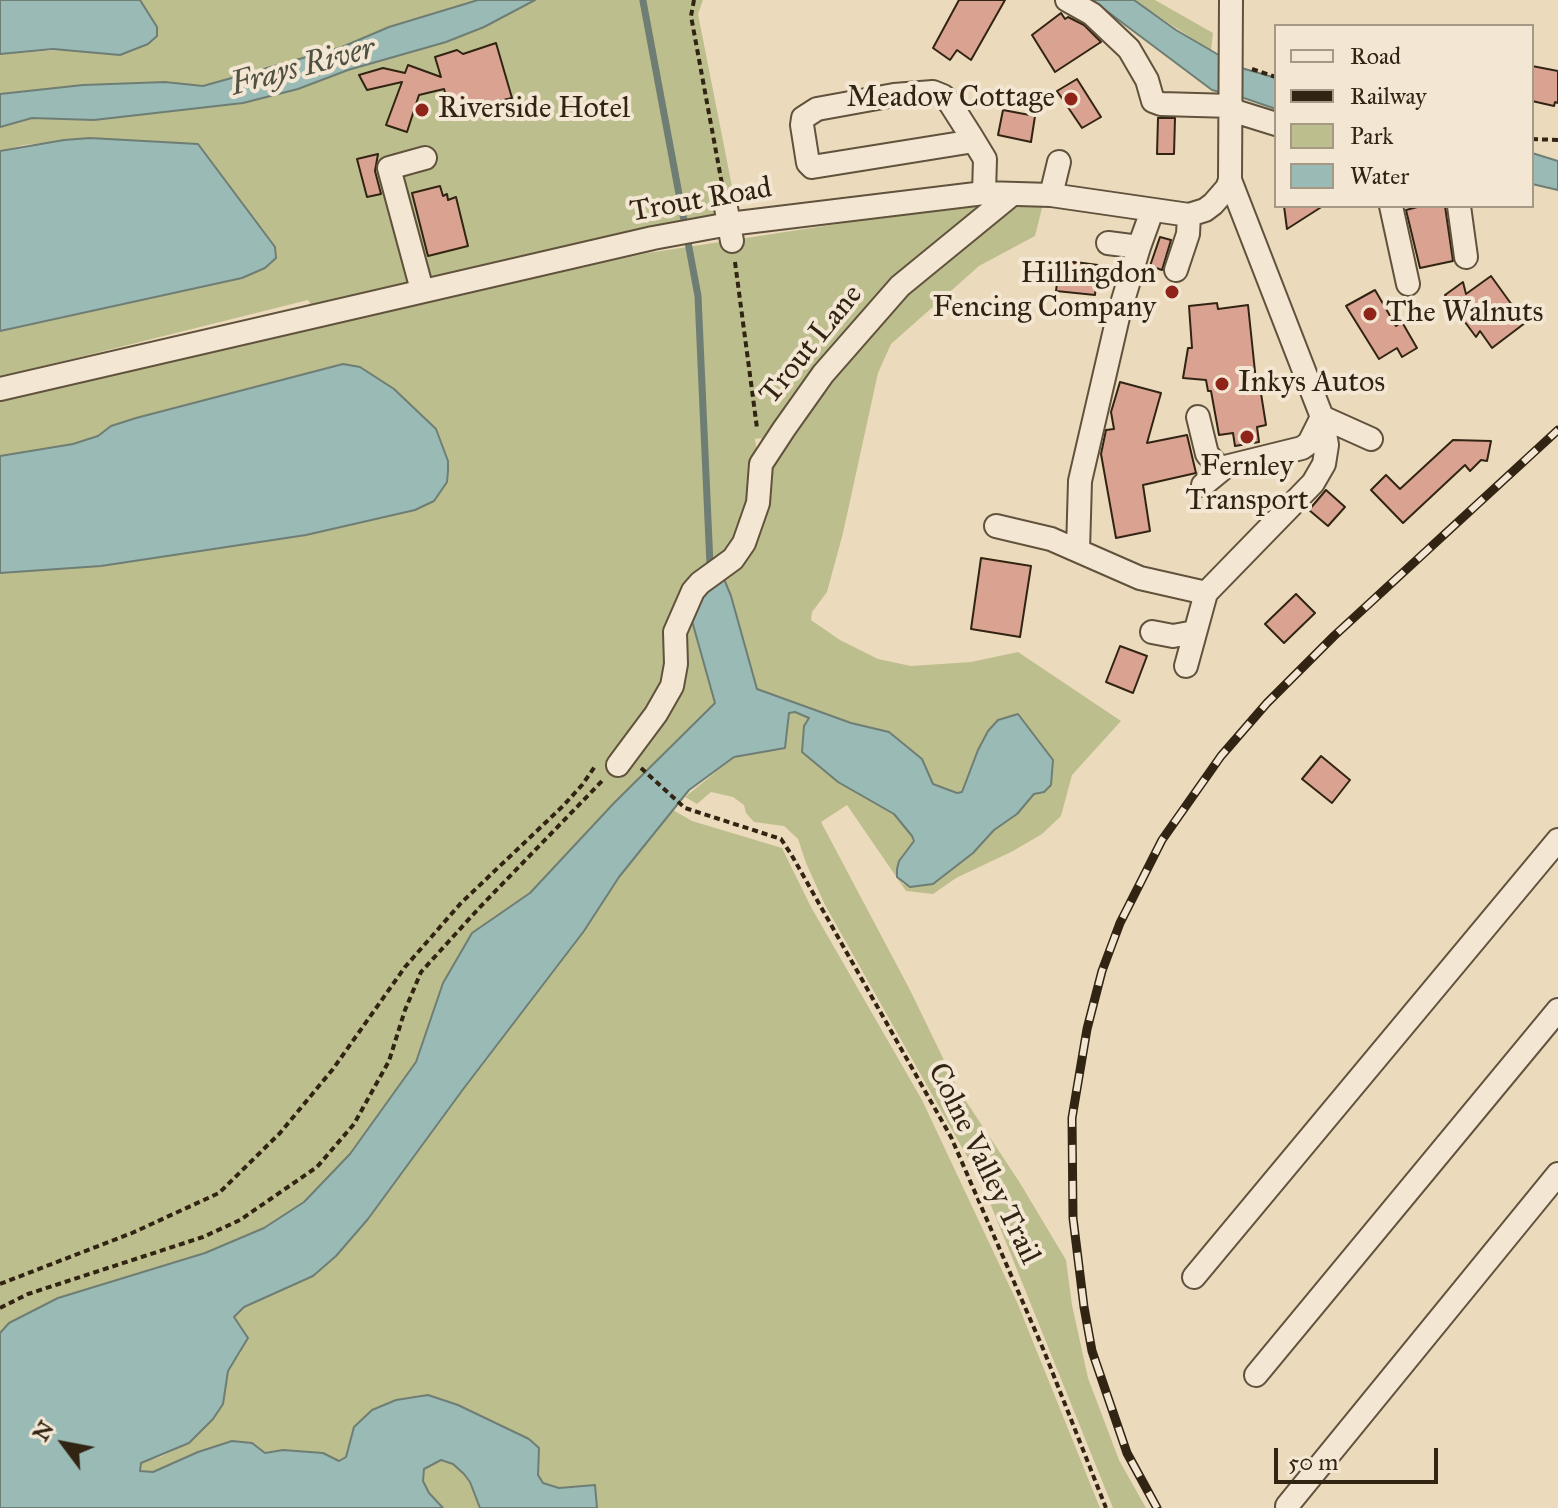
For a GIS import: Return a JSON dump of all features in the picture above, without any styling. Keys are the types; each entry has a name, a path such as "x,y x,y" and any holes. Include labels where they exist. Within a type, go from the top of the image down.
{"street":[{"path":"1067,0 1092,14 1129,49 1147,80 1153,101 1232,108 1274,123"},
{"path":"1176,270 1188,234 1189,215 1213,204 1230,180 1231,0"},
{"path":"974,141 812,167 808,163 802,125 803,118 817,109 894,95 933,92 950,103 974,141 985,159 984,193"},
{"path":"422,290 389,168 425,158"},
{"path":"1051,195 1059,162"},
{"path":"1186,666 1206,593 1313,483 1324,464 1327,445 1322,417 1230,180"},
{"name":"Trout Road","path":"0,389 653,238 726,231 984,193 1051,195 1189,215"},
{"name":"Trout Lane","path":"619,765 668,694 675,676 677,626 700,583 737,554 751,528 758,503 761,464 823,374 881,306 919,268 1010,196"},
{"path":"725,202 726,231"},
{"path":"1391,208 1408,284"},
{"path":"1459,208 1466,257"},
{"path":"1078,550 1080,481 1118,317 1152,211"},
{"path":"1108,243 1139,247"},
{"path":"1198,417 1207,454 1216,464 1225,467"},
{"path":"1322,417 1371,439"},
{"path":"1203,485 1225,467 1302,448 1309,443 1322,417"},
{"path":"759,438 761,464"},
{"path":"996,526 1051,539 1140,578 1206,593"},
{"path":"1152,632 1173,636 1195,632"},
{"path":"1194,1277 1558,840"},
{"path":"1256,1375 1558,1010"},
{"path":"1287,1506 1558,1174"}],"path":[{"path":"694,0 691,16 725,202"},
{"path":"1534,139 1558,140"},
{"path":"726,231 759,438"},
{"path":"0,1284 132,1233 219,1193 280,1133 333,1069 367,1018 461,903 582,785 619,765"},
{"path":"0,1308 28,1294 203,1237 240,1220 317,1167 354,1124 389,1061 421,972 619,765"},
{"name":"Colne Valley Trail","path":"619,765 685,808 781,839 791,854 951,1137 1044,1351 1106,1508"}],"green space":[{"path":"140,0 478,0 389,27 342,47 203,86 164,83 83,85 0,94 0,54 77,49 157,27"},
{"path":"534,0 703,0 698,14 738,217 316,313 308,300 0,377 0,329 276,258 275,247 198,144 90,138 24,145 0,151 0,127 32,118 94,120 243,103 298,89 348,70 446,42 484,27"},
{"path":"1134,0 1155,0 1213,33 1211,51"},
{"path":"1044,200 1035,236 979,266 891,344 878,373 827,592 812,612 811,620 840,640 878,659 911,666 971,662 1018,652 1121,721 1072,775 1061,816 1042,834 956,878 933,894 906,891 847,805 821,822 910,990 958,1089 1066,1260 1088,1378 1119,1460 1146,1508 1113,1508 982,1183 825,905 798,839 784,826 754,822 744,805 733,797 711,792 697,804 685,797 734,757 785,748 789,713 810,717 804,726 802,752 838,782 894,814 914,842 899,861 897,877 903,884 914,887 933,884 973,853 994,830 1017,814 1034,794 1044,792 1051,785 1053,760 1018,714 998,720 988,731 962,792 957,793 933,784 922,759 890,732 851,723 757,689 731,596 720,572 738,555 757,513 763,465 761,438 755,439 759,464 756,501 749,528 737,551 719,567 716,562 702,567 692,621 715,703 614,803 530,893 472,933 443,983 416,1062 351,1154 304,1202 264,1228 205,1253 58,1298 9,1323 0,1333 0,573 101,566 306,535 415,509 434,501 447,482 448,461 436,429 416,409 394,389 360,367 343,364 136,418 73,444 0,456 0,398 384,307 648,253 981,202"},
{"path":"673,810 692,821 782,848 811,907 922,1100 1017,1302 1100,1508 597,1508 595,1485 559,1488 543,1483 490,1421 458,1405 354,1427 346,1457 339,1461 323,1453 283,1450 265,1453 252,1443 232,1441 153,1472 140,1471 140,1463 189,1443 223,1404 228,1371 241,1352 239,1328 234,1317 244,1307 313,1276 336,1256 368,1219 584,931 619,877"},
{"path":"441,1460 453,1464 464,1474 480,1508 443,1508 429,1493 423,1481 424,1470"}],"water":[{"path":"0,0 140,0 157,27 157,36 148,44 120,55 53,49 0,54"},
{"name":"Frays River","path":"478,0 535,0 484,27 446,42 348,70 298,89 243,103 94,120 32,118 0,127 0,94 83,85 165,82 203,86 342,47 389,27"},
{"path":"1092,0 1134,0 1176,30 1229,61 1228,94 1212,90"},
{"path":"1238,67 1274,77 1274,108 1238,96"},
{"path":"90,138 198,144 275,247 276,258 265,268 242,278 0,331 0,151"},
{"path":"1534,154 1558,161 1558,190 1534,184"},
{"path":"343,364 360,367 394,389 436,429 448,461 448,471 447,482 434,501 415,510 306,535 101,566 0,573 0,456 73,444 136,418"},
{"path":"717,562 731,596 757,689 851,723 889,732 922,759 933,784 957,793 962,792 988,731 998,720 1018,714 1053,760 1051,785 1044,792 1034,794 1017,814 994,830 973,853 933,884 910,887 897,877 897,869 899,861 914,841 912,836 894,814 838,782 802,752 804,726 809,718 795,712 789,713 785,748 734,757 689,790 619,877 584,931 368,1219 336,1256 313,1276 244,1307 234,1317 248,1338 228,1371 223,1404 189,1443 141,1463 140,1471 153,1472 232,1441 252,1443 265,1453 283,1450 323,1453 339,1461 346,1457 354,1427 372,1410 396,1400 428,1395 458,1405 529,1439 539,1448 538,1475 543,1483 559,1488 595,1485 597,1508 480,1508 464,1474 453,1464 441,1460 424,1469 423,1481 443,1508 0,1508 0,1333 9,1323 58,1298 205,1253 264,1228 304,1202 350,1154 416,1062 443,983 472,933 530,893 614,803 715,703 692,621 702,567"}],"building":[{"path":"959,0 1005,0 971,60 957,50 950,60 933,48"},
{"path":"1061,13 1065,19 1068,17 1084,25 1101,42 1055,72 1032,35"},
{"path":"496,43 512,98 451,112 444,89 419,95 407,132 386,125 402,82 367,90 359,75 383,68 405,73 408,65 441,77 435,57 457,50 463,54"},
{"path":"1534,66 1558,71 1558,103 1555,102 1554,106 1534,101"},
{"name":"Meadow Cottage","path":"1077,79 1101,117 1082,128 1057,91"},
{"path":"1003,110 1035,116 1031,142 998,135"},
{"path":"1158,118 1175,118 1174,154 1157,154"},
{"path":"378,154 375,171 381,194 367,197 357,159"},
{"path":"440,186 448,200 456,197 468,246 428,256 412,193"},
{"path":"1284,208 1320,208 1287,229"},
{"path":"1445,208 1453,261 1420,268 1406,210"},
{"path":"1160,237 1171,240 1162,270 1150,266"},
{"path":"1060,260 1098,265 1095,295 1056,291"},
{"path":"1491,276 1525,323 1492,348 1480,331 1476,337 1445,295 1463,282 1466,294"},
{"path":"1375,290 1396,326 1402,322 1417,348 1402,357 1397,348 1379,359 1346,306"},
{"path":"1217,303 1218,309 1248,305 1256,381 1259,381 1266,425 1257,427 1259,442 1235,446 1233,433 1219,435 1206,380 1183,378 1188,348 1192,348 1189,306"},
{"path":"1120,382 1161,393 1147,443 1187,435 1196,473 1143,485 1150,531 1116,538 1101,454 1106,430 1114,429 1111,412"},
{"path":"1453,440 1491,441 1487,461 1481,460 1470,471 1465,465 1403,523 1371,490 1386,475 1400,489"},
{"path":"1326,490 1345,507 1328,526 1309,510"},
{"path":"981,558 1031,566 1020,637 971,629"},
{"path":"1296,594 1315,613 1284,643 1265,624"},
{"path":"1120,646 1147,656 1133,693 1106,682"},
{"path":"1321,756 1350,780 1332,803 1302,779"}],"waterway":[{"path":"643,1 698,296 710,565"}],"railway":[{"path":"1157,1508 1127,1453 1092,1351 1073,1218 1072,1118 1087,1029 1102,971 1120,923 1162,840 1221,756 1267,703 1334,636 1558,430"}],"place":[{"name":"Meadow Cottage","path":"1071,99"},
{"name":"Riverside Hotel","path":"422,110"},
{"name":"Hillingdon Fencing Company","path":"1172,292"},
{"name":"The Walnuts","path":"1370,314"},
{"name":"Inkys Autos","path":"1222,384"},
{"name":"Fernley Transport","path":"1247,437"}]}
